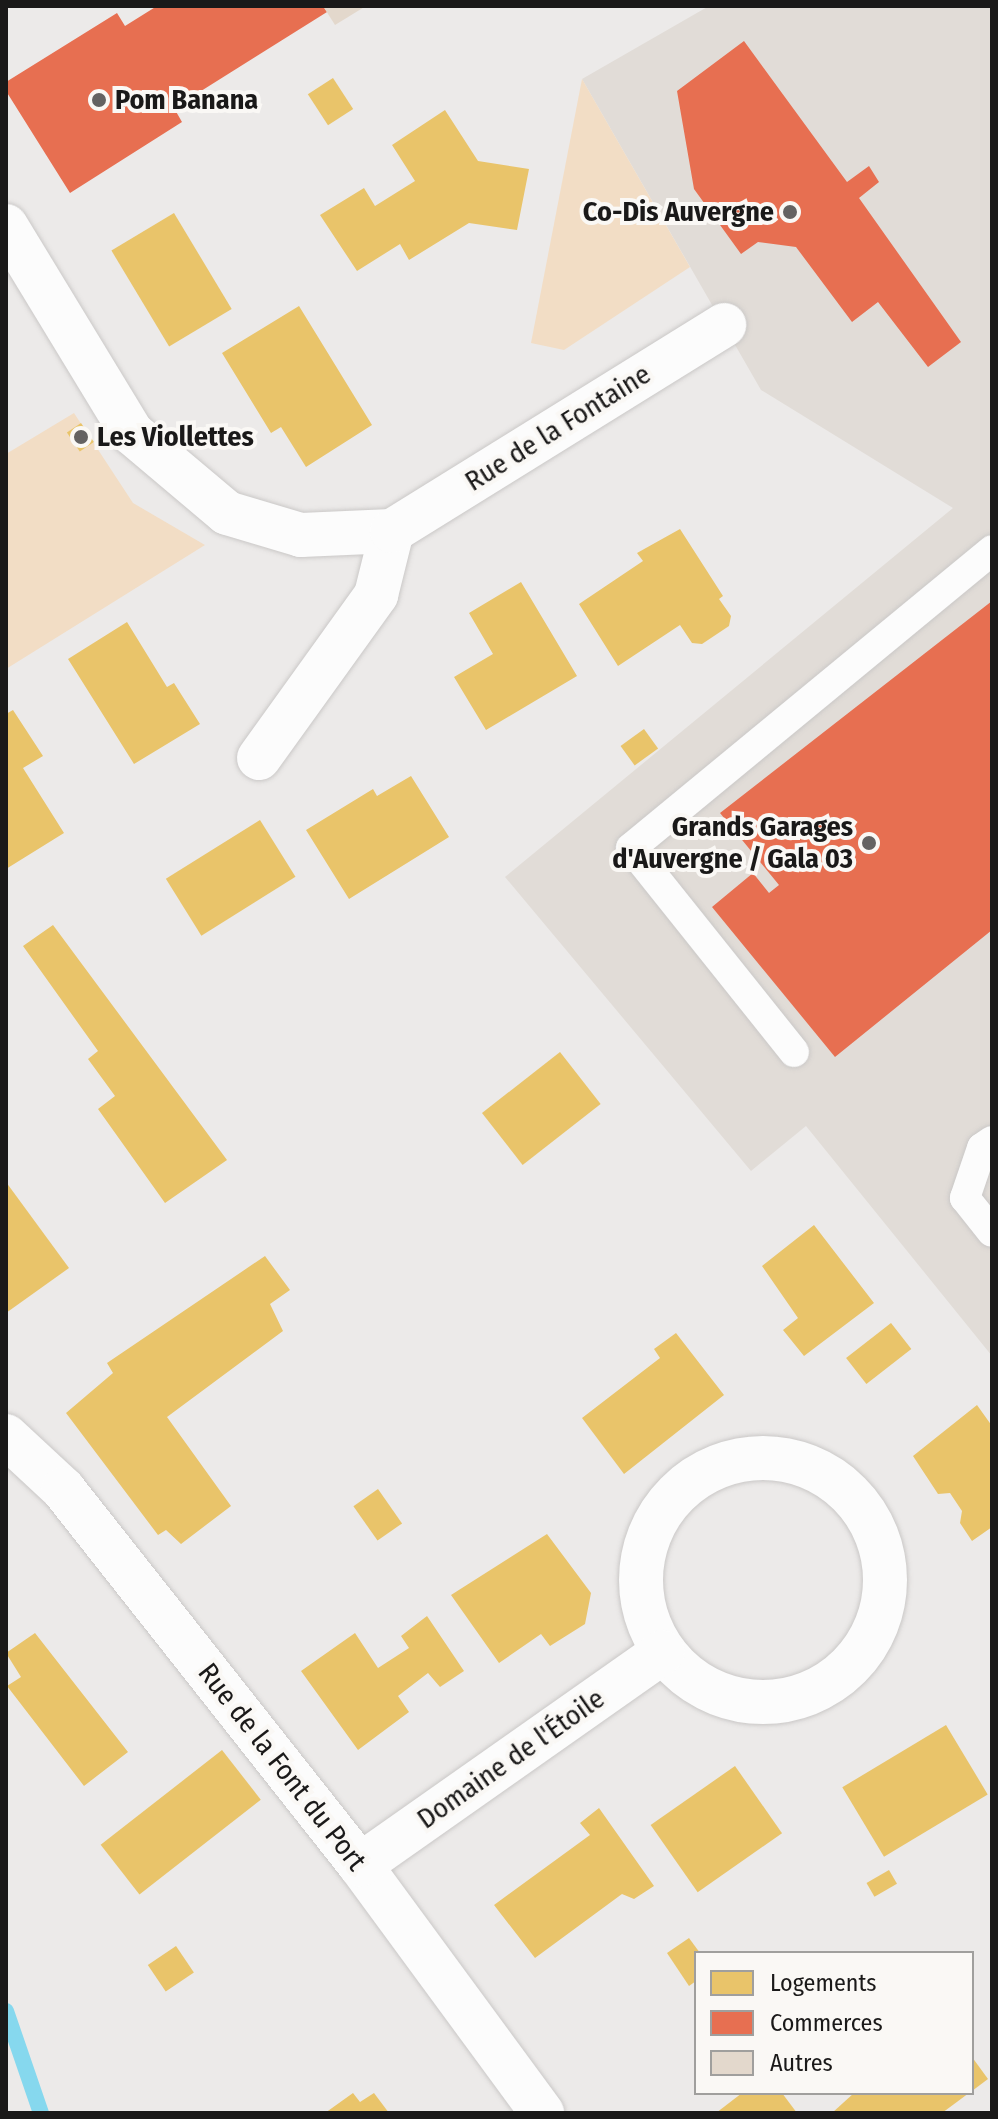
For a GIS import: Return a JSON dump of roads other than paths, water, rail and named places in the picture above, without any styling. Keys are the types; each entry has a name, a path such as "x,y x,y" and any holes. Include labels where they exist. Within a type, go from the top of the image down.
{"street":[{"name":"Rue de la Fontaine","path":"6,226 132,433 227,513 301,535 392,531 724,325"},
{"path":"259,758 376,595 392,531"},
{"name":"Rue de la Font du Port","path":"6,1436 63,1489 360,1865 542,2113"},
{"path":"756,1456 806,1464 853,1494 883,1547 882,1616 861,1655 818,1690 759,1704 699,1686 663,1652 642,1606 640,1569 656,1517 701,1473 756,1456"},
{"name":"Domaine de l'Étoile","path":"360,1865 663,1652"}],"lane":[{"path":"794,1052 631,848 992,550"},
{"path":"992,1141 982,1148 965,1198 992,1232"}],"waterway":[{"path":"6,2011 41,2113"}],"place":[{"name":"Pom Banana","path":"99,100"},
{"name":"Co-Dis Auvergne","path":"790,212"},
{"name":"Les Viollettes","path":"81,437"},
{"name":"Grands Garages d'Auvergne / Gala 03","path":"869,843"}]}
